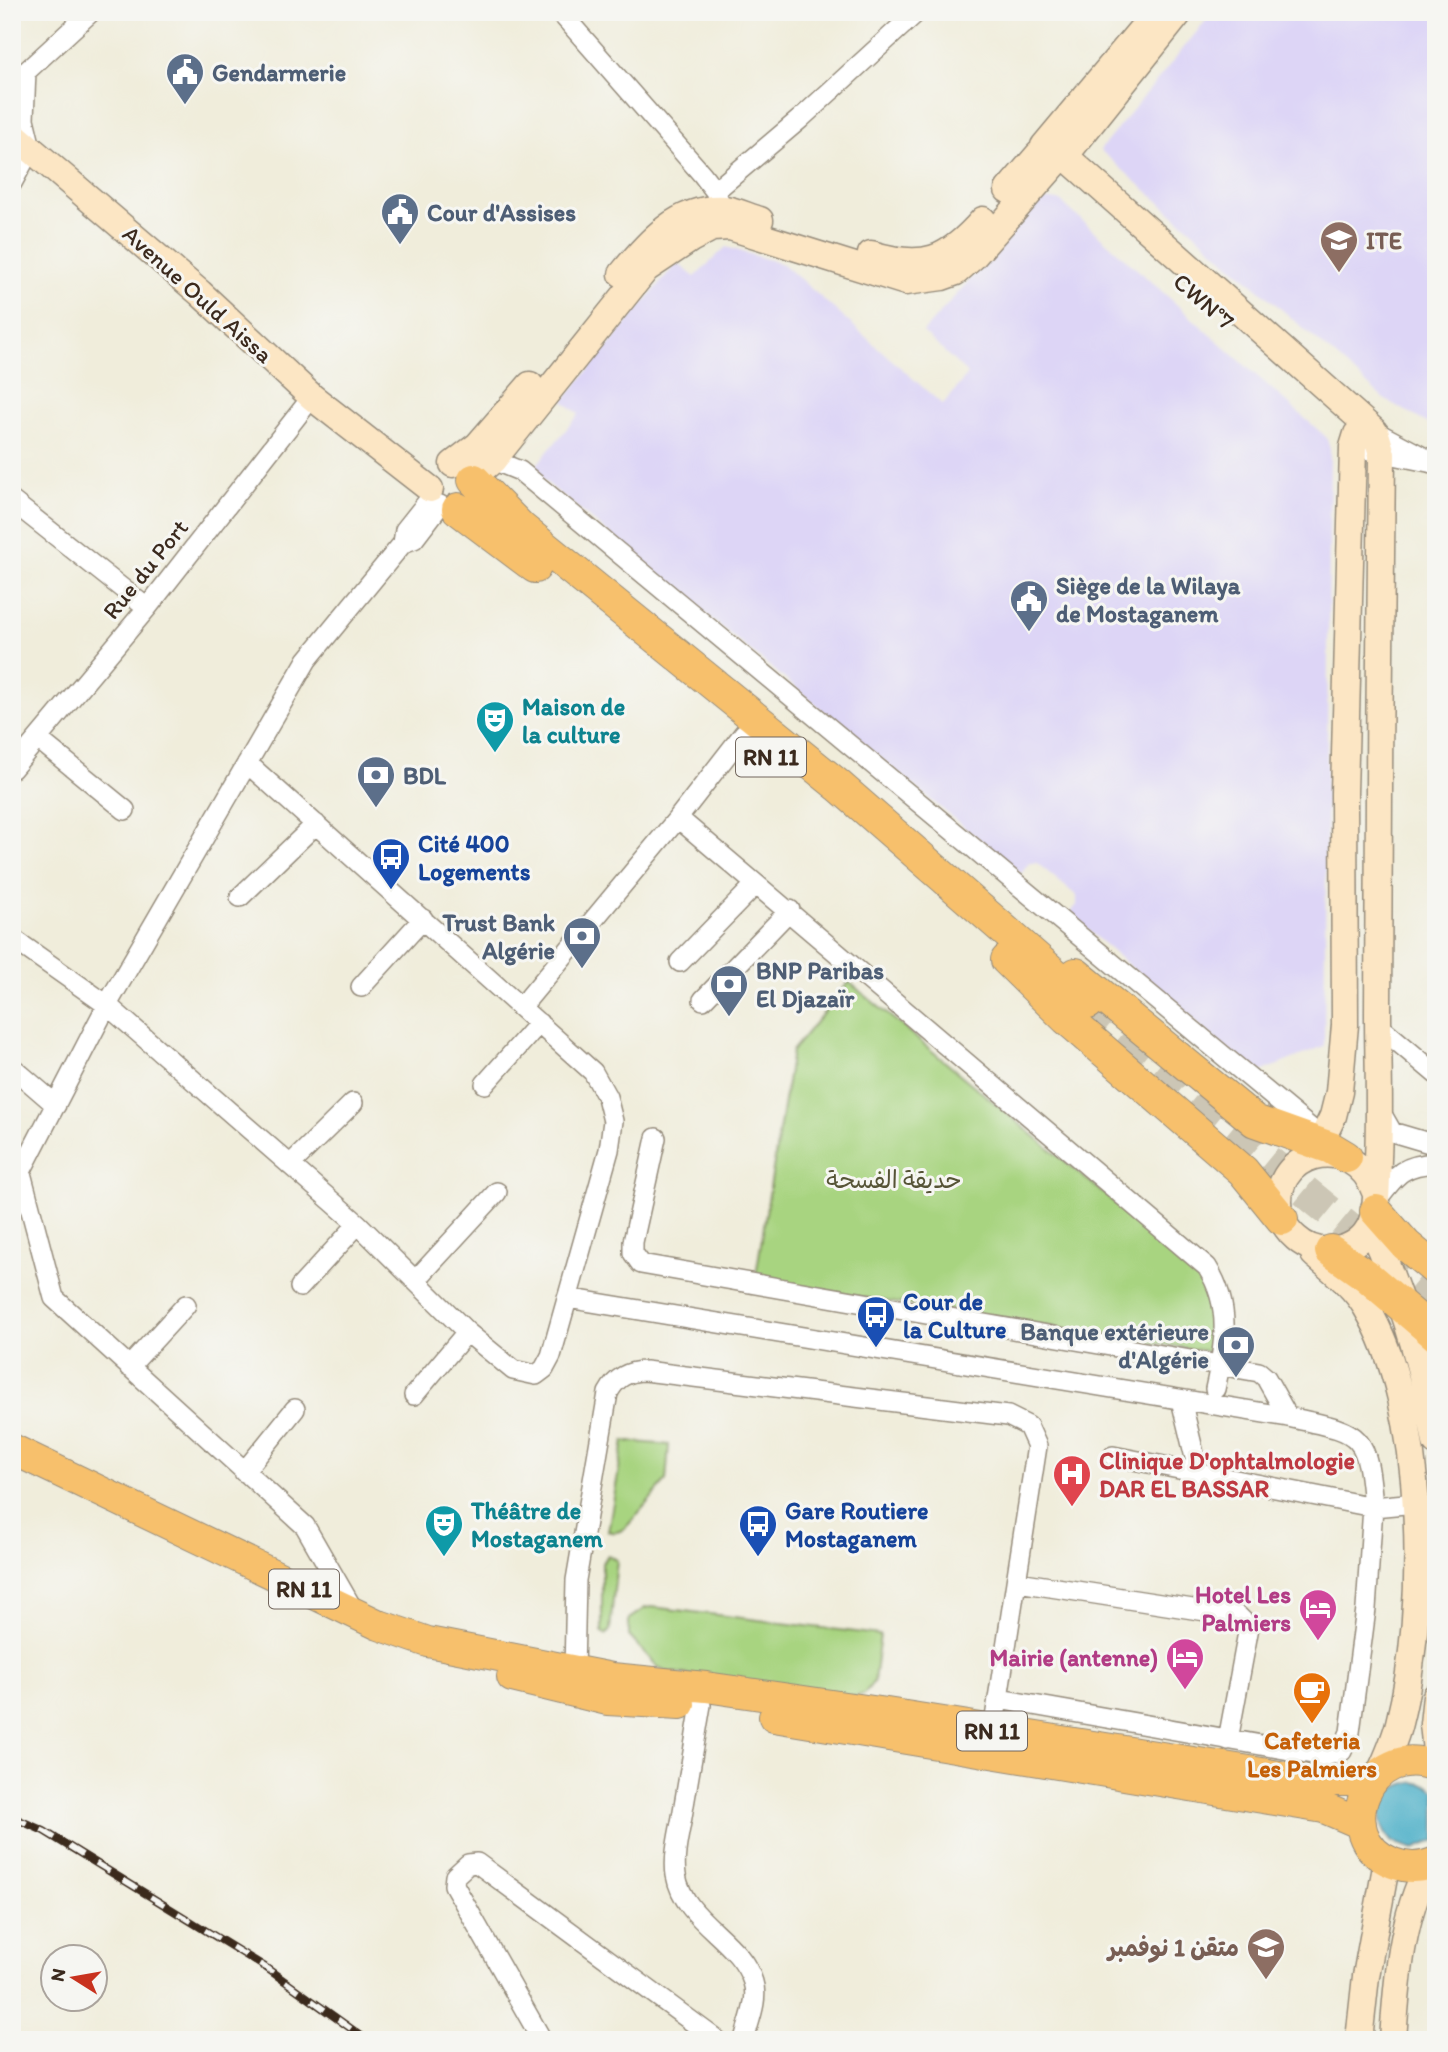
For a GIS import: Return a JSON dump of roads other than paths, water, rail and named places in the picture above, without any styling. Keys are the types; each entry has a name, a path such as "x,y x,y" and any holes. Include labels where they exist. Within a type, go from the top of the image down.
{"highway":[{"name":"RN 11","path":"455,483 506,544 1085,1005"},
{"name":"RN 11","path":"455,483 521,528 839,786 932,881"},
{"path":"932,881 1079,976 1255,1121 1326,1149"},
{"path":"932,881 1067,1019 1243,1171 1305,1238 1368,1277 1436,1335"},
{"path":"1374,1208 1406,1245 1436,1270"}],"main road":[{"path":"1052,158 1156,12"},
{"path":"455,483 478,445 648,243 677,220 723,209 895,262 932,261 963,242 1052,158 1180,12"},
{"name":"Avenue Ould Aissa","path":"22,141 200,293 313,397 387,452 455,483"},
{"name":"CWN°7","path":"1052,158 1362,441"},
{"path":"455,483 646,269 670,250 712,228 723,209"},
{"path":"1305,1238 1360,1239 1374,1208 1380,1111 1362,441"},
{"path":"1362,441 1344,793 1345,1025 1339,1092 1326,1149 1299,1163 1288,1174 1279,1204 1305,1238 1353,1290 1383,1340 1403,1416 1416,1503 1413,1635 1398,1727 1376,1777 1364,1794 1361,1824 1370,1845 1387,1861 1415,1868 1432,1863"},
{"path":"1326,1149 1360,1166 1370,1178 1374,1208 1422,1370 1436,1442"},
{"name":"RN 11","path":"12,1449 355,1613 428,1642 574,1672 719,1689 1311,1781 1376,1777"},
{"name":"RN 11","path":"12,1464 214,1568 373,1638 564,1692 607,1700 701,1705 1324,1808 1361,1824"},
{"path":"1436,1696 1433,1732 1436,1751"},
{"path":"1376,1777 1405,1762 1436,1767"},
{"path":"1359,2040 1366,1976 1387,1861"},
{"path":"1393,2040 1409,1913 1417,1888 1432,1863"}],"street":[{"path":"12,183 22,141 24,111 19,78 91,12"},
{"path":"565,14 723,209 800,119 917,12"},
{"name":"Rue du Port","path":"12,769 147,608 313,397"},
{"path":"1362,441 1434,464"},
{"path":"355,1613 305,1526 54,1298 17,1181 107,1006 307,660 403,543 405,530 455,483 520,471 1326,1149"},
{"path":"12,501 147,608"},
{"path":"522,1006 678,818 744,733"},
{"path":"38,739 125,810"},
{"path":"12,938 107,1006 358,1224 467,1332 513,1370 536,1375 544,1369 551,1356 610,1150 613,1121 607,1097 593,1072 522,1006 247,763"},
{"path":"678,818 790,910 1207,1267 1219,1286 1225,1306 1221,1364 1215,1389"},
{"path":"240,897 316,824"},
{"path":"680,962 756,884"},
{"path":"703,1000 790,910"},
{"path":"361,987 424,919"},
{"path":"485,1084 539,1023"},
{"path":"1378,1025 1436,1074"},
{"path":"12,1067 57,1105"},
{"path":"290,1165 353,1103"},
{"path":"1380,1111 1392,1132 1436,1145"},
{"path":"656,1138 633,1242 632,1253 640,1264 1259,1372 1266,1377 1288,1417"},
{"path":"1374,1208 1399,1172 1409,1166 1436,1163"},
{"path":"416,1280 497,1192"},
{"path":"300,1287 358,1224"},
{"path":"567,1298 1288,1417 1345,1429 1360,1443 1369,1460 1373,1507 1366,1609 1350,1732 1342,1751 1324,1756 999,1699"},
{"path":"129,1367 186,1305"},
{"path":"414,1395 467,1332"},
{"path":"574,1672 576,1580 608,1393 620,1378 636,1371 1019,1419 1031,1430 1037,1446 993,1731"},
{"path":"1181,1400 1198,1470"},
{"path":"244,1472 295,1409"},
{"path":"1114,1456 1198,1470 1373,1507 1416,1503"},
{"path":"1018,1582 1238,1616 1249,1627 1228,1740"},
{"path":"701,1705 677,1847 676,1874 682,1894 696,1914 743,1962 754,1983 754,2000 744,2040"},
{"path":"541,2040 454,1885 455,1876 468,1864 477,1863 717,2040"}],"water":[{"path":"1412,1782 1428,1785 1436,1791 1436,1840 1414,1849 1392,1842 1381,1824 1380,1814 1386,1797 1393,1790"}],"tunnel":[{"path":"1082,1008 1436,1299"}],"railway":[{"path":"12,1817 44,1831 265,1967 367,2040"}],"place":[{"name":"Gendarmerie","path":"185,106"},
{"name":"Cour d'Assises","path":"400,246"},
{"name":"ITE","path":"1339,274"},
{"name":"Siège de la Wilaya de Mostaganem","path":"1029,633"},
{"name":"Maison de la culture","path":"495,754"},
{"name":"BDL","path":"376,809"},
{"name":"Cité 400 Logements","path":"391,891"},
{"name":"Trust Bank Algérie","path":"582,970"},
{"name":"BNP Paribas El Djazaïr","path":"729,1018"},
{"name":"Cour de la Culture","path":"876,1349"},
{"name":"Banque extérieure d'Algérie","path":"1236,1379"},
{"name":"Clinique D'ophtalmologie DAR EL BASSAR","path":"1072,1508"},
{"name":"Théâtre de Mostaganem","path":"444,1558"},
{"name":"Gare Routiere Mostaganem","path":"758,1558"},
{"name":"Hotel Les Palmiers","path":"1318,1642"},
{"name":"Mairie (antenne)","path":"1185,1691"},
{"name":"Cafeteria Les Palmiers","path":"1312,1725"},
{"name":"متقن 1 نوفمبر","path":"1266,1981"}],"park label":[{"name":"حديقة الفسحة","path":"894,1179"}]}
